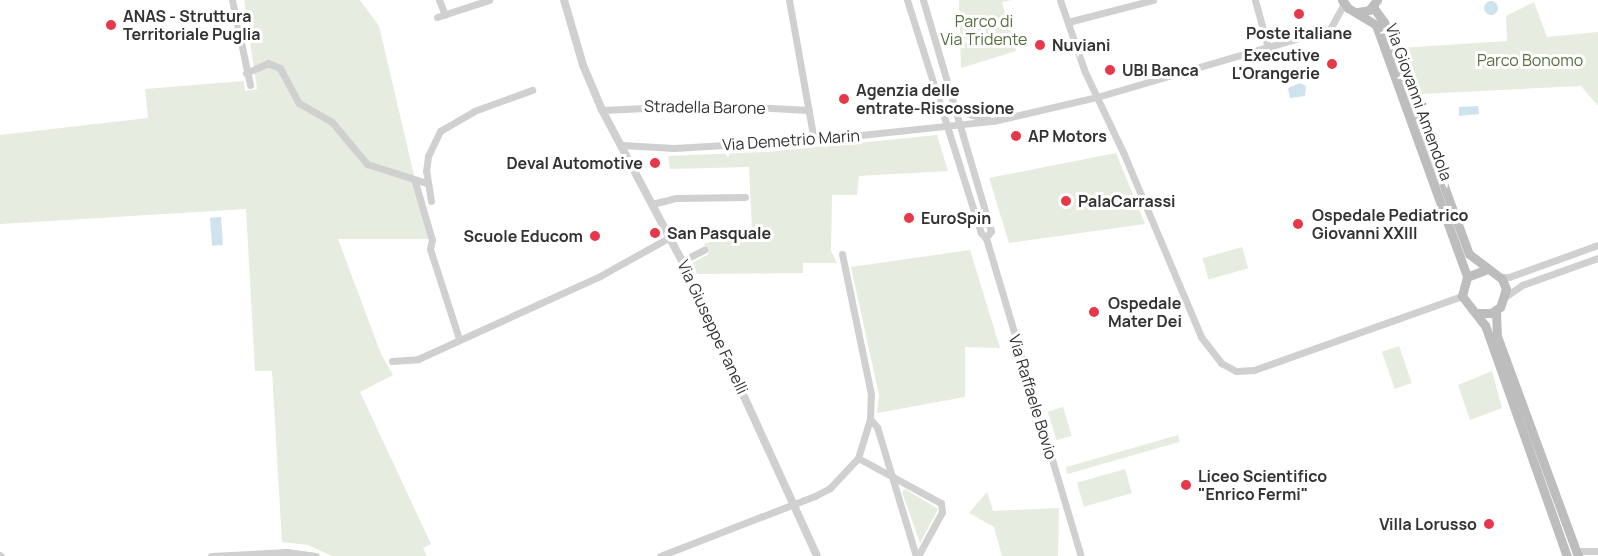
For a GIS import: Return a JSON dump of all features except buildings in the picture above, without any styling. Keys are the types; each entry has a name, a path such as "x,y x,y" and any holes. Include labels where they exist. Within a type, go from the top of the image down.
{"main road":[{"name":"Via Giovanni Amendola","path":"1343,2 1376,25 1467,277"},
{"name":"Via Giovanni Amendola","path":"1358,12 1375,3 1469,254 1485,270 1500,277"},
{"path":"1485,270 1467,277 1462,296 1465,305 1477,313 1485,325 1567,556"},
{"path":"1500,277 1505,297 1496,310 1497,336 1577,554"},
{"path":"1477,313 1496,310"}],"street":[{"path":"232,0 250,85"},
{"path":"439,0 441,16 489,0"},
{"name":"Via Giuseppe Fanelli","path":"564,0 583,65 602,110 682,261 796,503 817,556"},
{"path":"789,0 814,140"},
{"name":"Via Raffaele Bovio","path":"907,0 981,233 986,238 1081,556"},
{"name":"Via Raffaele Bovio","path":"923,0 991,231 986,238"},
{"path":"1060,0 1097,97 1201,337 1228,368 1254,370 1462,296"},
{"path":"1068,22 1153,0"},
{"path":"1255,0 1268,48"},
{"name":"Via Demetrio Marin","path":"622,145 674,148 814,140 993,121 1097,97 1330,29 1343,2"},
{"path":"246,73 268,63 280,68 299,103 332,122 367,164 415,182 427,183"},
{"path":"935,87 948,83"},
{"path":"431,201 427,183 428,156 440,131 474,111 532,90"},
{"name":"Stradella Barone","path":"602,110 712,105 809,111"},
{"path":"956,110 993,121"},
{"path":"415,182 432,240 430,249 459,339"},
{"path":"652,204 676,198 745,198"},
{"path":"392,361 418,359 600,276 670,237"},
{"path":"1500,277 1509,277 1598,245"},
{"path":"682,261 704,250"},
{"path":"660,556 830,488 858,458 870,420 871,394 842,254"},
{"path":"1505,297 1522,285 1598,258"},
{"path":"870,420 877,427 917,556"},
{"path":"858,458 938,502 943,509 917,556"},
{"path":"1577,554 1598,550"},
{"path":"210,556 287,552 316,556"}],"green space":[{"path":"244,0 360,0 379,26 429,239 338,239 381,354 393,375 360,392 431,544 423,548 427,556 332,556 308,545 282,542 272,371 255,371 246,209 0,224 0,135 148,118 145,89 244,81 245,91 257,89"},
{"name":"Parco di Via Tridente","path":"959,0 1012,0 1002,2 1016,51 961,68"},
{"name":"Parco Bonomo","path":"1534,2 1547,37 1598,32 1598,106 1581,86 1419,94 1401,48 1507,41 1506,16"},
{"path":"937,135 948,171 859,176 857,195 832,195 831,251 837,263 803,263 803,273 697,274 692,263 709,254 704,244 752,229 749,167 670,169 668,156 767,152"},
{"name":"PalaCarrassi","path":"1116,153 1145,224 1009,243 989,178"},
{"path":"1242,247 1248,268 1209,279 1203,258"},
{"path":"970,250 1000,348 965,347 965,397 877,413 879,395 851,267"},
{"path":"1399,346 1412,383 1395,389 1382,352"},
{"path":"1492,371 1502,408 1470,420 1458,385"},
{"path":"1063,407 1072,436 1056,440 1048,412"},
{"path":"1178,435 1180,442 1067,474 1066,467"},
{"path":"1125,469 1132,493 1084,507 1077,483"},
{"path":"905,489 938,509 920,543 902,492"},
{"path":"987,492 993,511 1059,508 1058,556 1002,556 994,527 969,513"}],"water":[{"path":"1488,1 1494,1 1498,8 1494,15 1488,15 1484,11 1484,5"},
{"path":"1300,83 1306,86 1305,96 1290,98 1288,88"},
{"path":"1478,106 1479,114 1459,116 1459,107"},
{"path":"221,217 223,245 212,246 210,218"}],"place":[{"name":"Poste italiane","path":"1299,14"},
{"name":"ANAS - Struttura Territoriale Puglia","path":"111,25"},
{"name":"Nuviani","path":"1040,45"},
{"name":"Executive L'Orangerie","path":"1332,64"},
{"name":"UBI Banca","path":"1110,70"},
{"name":"Agenzia delle entrate-Riscossione","path":"844,99"},
{"name":"AP Motors","path":"1016,136"},
{"name":"Deval Automotive","path":"655,163"},
{"name":"PalaCarrassi","path":"1066,201"},
{"name":"EuroSpin","path":"909,218"},
{"name":"Ospedale Pediatrico Giovanni XXIII","path":"1298,224"},
{"name":"San Pasquale","path":"655,233"},
{"name":"Scuole Educom","path":"595,236"},
{"name":"Ospedale Mater Dei","path":"1094,312"},
{"name":"Liceo Scientifico \"Enrico Fermi\"","path":"1186,485"},
{"name":"Villa Lorusso","path":"1489,524"}]}
